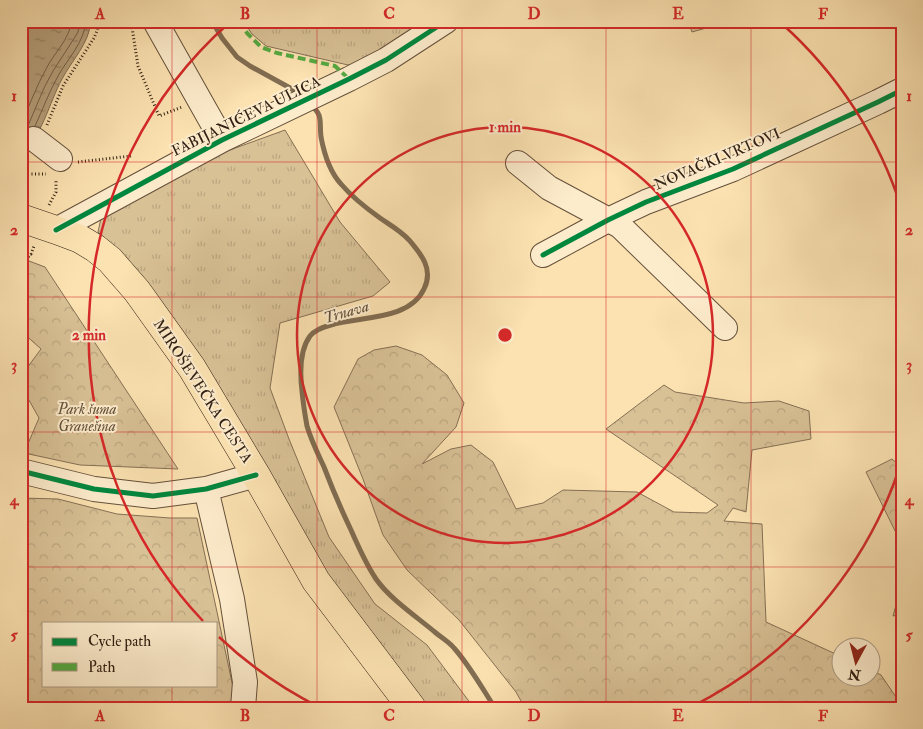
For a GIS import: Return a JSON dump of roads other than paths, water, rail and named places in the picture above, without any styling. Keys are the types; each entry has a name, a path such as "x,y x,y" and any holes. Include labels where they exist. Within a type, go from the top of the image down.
{"main road":[{"name":"MIROŠEVEČKA CESTA","path":"21,218 45,237 80,239 95,248 110,260 138,291 192,368 316,580 412,708"}],"street":[{"path":"155,21 222,140"},
{"name":"FABIJANIĆEVA ULICA","path":"45,237 222,140 386,60 446,21"},
{"name":"NOVAČKI VRTOVI","path":"543,255 646,202 733,169 902,90"},
{"path":"40,133 59,165"},
{"path":"518,163 549,188 620,226 725,328"},
{"path":"21,471 94,489 153,496 206,489 256,475"},
{"path":"206,489 232,599 245,682 243,708"}],"water":[{"path":"21,21 91,21 84,44 57,88 40,129 21,154"}],"waterway":[{"name":"Trnava","path":"212,21 237,57 292,89 300,96"},
{"name":"Trnava","path":"310,104 319,115 324,149 330,168 337,179 359,202 409,240 422,256 428,275 424,289 417,299 407,307 383,316 328,326 317,330 310,336 302,356 301,370 302,395 307,426 333,491 362,555 376,579 396,601 452,646 471,670 495,708"}],"park label":[{"name":"Park šuma Granešina","path":"87,418"}]}
